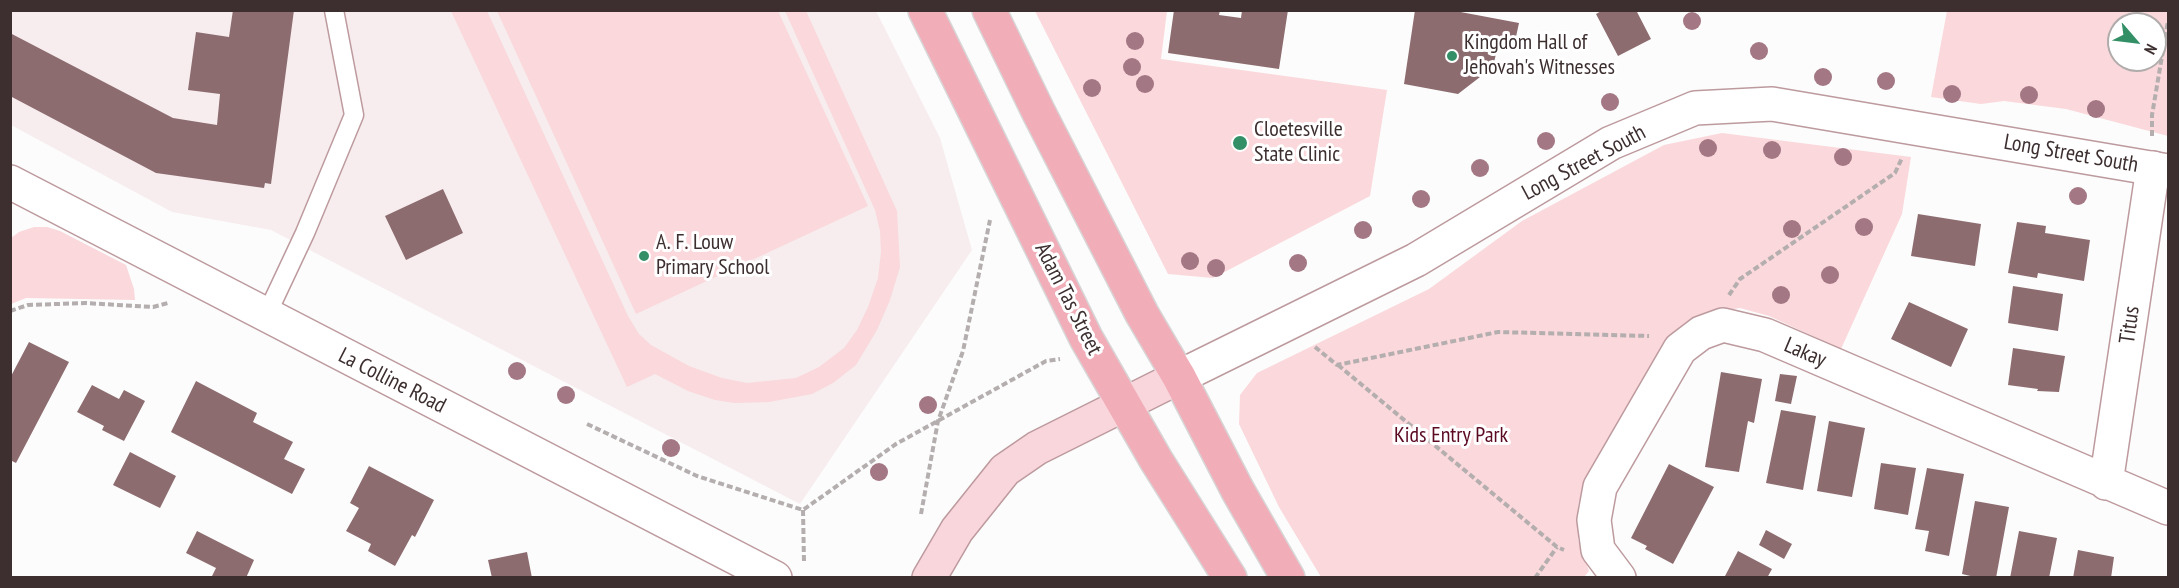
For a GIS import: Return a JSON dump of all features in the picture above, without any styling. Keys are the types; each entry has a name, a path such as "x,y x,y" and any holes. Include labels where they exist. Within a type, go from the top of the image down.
{"main road":[{"name":"Adam Tas Street","path":"925,10 1086,338 1156,460 1230,578"},
{"path":"989,10 1142,314 1179,377 1211,441 1288,578"},
{"path":"929,578 957,530 1005,470 1037,448 1179,377"}],"street":[{"name":"Long Street South","path":"1179,377 1416,260 1611,143 1695,108 1772,104 2161,170"},
{"name":"Titus","path":"2106,483 2161,170"},
{"name":"La Colline Road","path":"13,190 266,316 758,574"},
{"name":"Lakay","path":"1619,578 1598,550 1594,520 1600,487 1680,349 1701,333 1723,325 1765,335 2106,483 2169,508"}],"lane":[{"path":"266,316 305,233 354,116 334,10"}],"path":[{"path":"2161,170 2152,115 2169,21"},
{"path":"1727,300 1729,293 1740,279 1895,173 1906,149"},
{"path":"921,514 938,421 963,351 992,211"},
{"path":"10,311 28,305 85,303 153,307 172,302"},
{"path":"1337,364 1498,333 1658,338"},
{"path":"1307,341 1557,547 1570,552"},
{"path":"803,510 896,444 1046,361 1060,359"},
{"path":"587,424 698,476 803,510"},
{"path":"803,510 804,563"},
{"path":"1535,578 1557,547"}],"shaded area":[{"name":"A. F. Louw Primary School","path":"10,11 876,11 940,138 972,250 800,504 271,230 172,212 11,125"}],"green space":[{"path":"451,11 487,11 628,316 639,334 651,345 689,366 722,378 747,383 796,378 819,367 844,348 857,330 878,278 881,252 880,231 875,210 785,11 806,11 897,211 900,267 890,300 877,330 856,365 833,383 812,394 769,402 734,403 715,400 688,391 655,374 627,387"},
{"path":"497,11 778,11 868,206 636,314"},
{"name":"Cloetesville State Clinic","path":"1035,11 1167,11 1161,59 1387,90 1370,196 1213,278 1168,274"},
{"path":"1947,11 2168,11 2168,136 2066,109 2004,101 1981,104 1931,97"},
{"name":"Kids Entry Park","path":"1722,133 1911,157 1902,214 1841,349 1769,316 1740,308 1708,313 1678,329 1654,360 1585,479 1578,506 1578,540 1589,571 1584,577 1321,577 1279,507 1239,424 1240,395 1257,373 1429,289 1522,221 1664,145"},
{"path":"34,227 47,227 60,231 126,265 135,300 26,298 11,304 11,238 19,232"}],"building":[{"path":"233,10 294,10 271,184 265,183 264,188 156,173 10,96 10,33 173,118 217,125 220,94 188,90 196,32 229,37"},
{"path":"1174,10 1220,10 1219,15 1241,18 1242,10 1288,10 1279,69 1168,53"},
{"name":"Kingdom Hall of Jehovah's Witnesses","path":"1415,10 1450,10 1519,23 1514,46 1498,45 1493,67 1458,94 1404,84"},
{"path":"1603,10 1636,10 1651,39 1618,56 1596,14"},
{"path":"443,189 463,233 406,260 385,216"},
{"path":"1918,214 1981,224 1975,266 1911,256"},
{"path":"2017,222 2046,226 2045,233 2090,240 2084,281 2038,273 2037,278 2008,273"},
{"path":"2013,286 2063,294 2058,331 2008,323"},
{"path":"1909,302 1968,329 1951,367 1891,339"},
{"path":"29,342 69,362 16,463 10,460 10,378"},
{"path":"2013,348 2065,356 2059,392 2037,391 2038,389 2008,385"},
{"path":"1721,372 1762,379 1754,423 1748,421 1739,472 1705,467"},
{"path":"1780,374 1797,376 1791,404 1775,401"},
{"path":"196,381 257,413 253,422 293,442 284,459 305,469 292,494 171,432"},
{"path":"92,385 119,399 124,390 145,401 124,441 102,430 104,426 77,412"},
{"path":"1781,410 1816,416 1803,490 1766,483"},
{"path":"1829,421 1865,428 1852,497 1817,491"},
{"path":"130,452 176,476 160,508 113,485"},
{"path":"1881,463 1916,468 1908,515 1874,509"},
{"path":"1669,464 1714,487 1673,564 1645,549 1647,546 1631,538"},
{"path":"369,466 434,500 415,537 412,535 395,566 368,551 371,544 346,531 359,508 350,503"},
{"path":"1927,468 1964,474 1949,556 1925,551 1929,531 1915,529"},
{"path":"1975,501 2009,507 1996,578 1979,578 1962,574"},
{"path":"1766,530 1792,544 1784,559 1759,545"},
{"path":"197,531 254,560 246,578 211,578 216,568 186,553"},
{"path":"2019,531 2057,538 2049,578 2010,578"},
{"path":"2078,550 2114,557 2111,578 2073,578"},
{"path":"1738,551 1772,569 1767,578 1724,578"},
{"path":"527,552 532,578 492,578 488,560"}],"place":[{"name":"Kingdom Hall of Jehovah's Witnesses","path":"1452,56"},
{"name":"Cloetesville State Clinic","path":"1240,143"},
{"name":"A. F. Louw Primary School","path":"644,256"}]}
